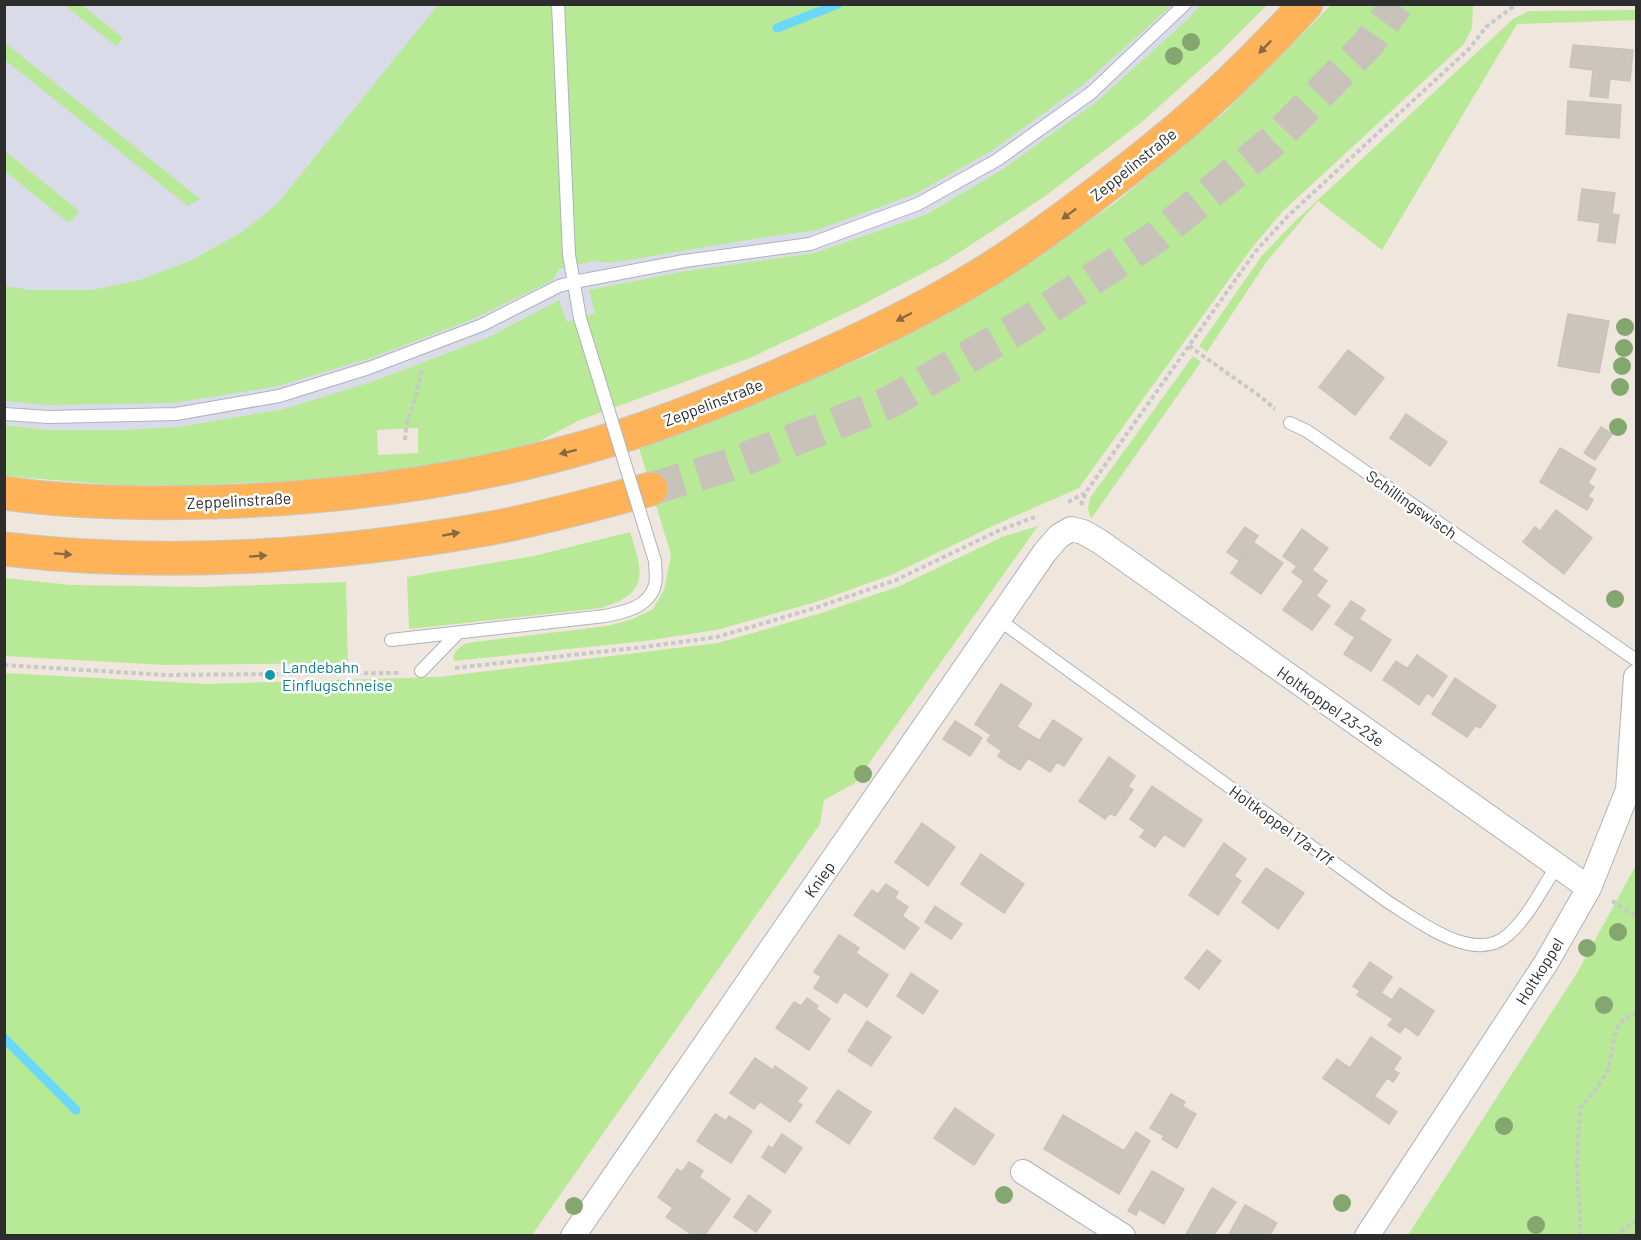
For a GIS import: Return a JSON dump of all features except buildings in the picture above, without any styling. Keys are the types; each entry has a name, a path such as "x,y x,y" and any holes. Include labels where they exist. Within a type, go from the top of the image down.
{"highway":[{"name":"Zeppelinstraße","path":"4,493 100,501 176,503 265,500 346,493 508,467 593,446 674,418 774,378 871,335 966,284 1041,235 1134,165 1203,107 1260,53 1306,4"},
{"path":"4,549 99,557 172,559 330,552 409,542 494,527 651,489"}],"street":[{"name":"Kniep","path":"573,1236 1045,552 1059,536 1071,529"},
{"name":"Holtkoppel 23-23e","path":"1071,529 1083,532 1099,541 1589,888"},
{"name":"Holtkoppel","path":"1367,1236 1546,963 1589,888 1628,790 1636,677"},
{"path":"1023,1173 1123,1236"}],"lane":[{"path":"391,640 605,616 630,611 647,600 655,584 655,561 580,318 569,255 558,4"},
{"path":"4,414 49,417 176,414 279,396 369,368 482,325 559,286 684,261 810,244 918,204 997,160 1091,93 1185,4"},
{"name":"Schillingswisch","path":"1290,423 1307,431 1636,660"},
{"name":"Holtkoppel 17a-17f","path":"998,619 1388,902 1448,937 1477,947 1493,944 1508,935 1524,917 1557,866"},
{"path":"421,671 458,633"}],"path":[{"path":"1071,529 1086,492 1255,252 1288,216 1468,49 1487,26 1517,4"},
{"path":"1189,346 1261,397 1290,423"},
{"path":"405,440 406,418 416,397 419,378 427,361 422,348"},
{"path":"1581,1236 1577,1164 1580,1108 1595,1091 1608,1070 1616,1029 1623,1020 1636,1012"},
{"path":"1615,1236 1636,1220"}],"shaded area":[{"path":"5,5 1200,5 1187,20 1096,102 1003,169 924,215 814,253 685,271 589,290 595,313 567,322 559,301 489,337 374,381 284,409 177,427 48,430 5,425"}],"green space":[{"path":"64,5 82,5 123,38 116,46"},
{"path":"438,5 1172,5 1084,84 993,150 915,194 817,230 610,263 593,261 559,269 553,280 473,319 368,359 274,387 173,403 46,405 5,401 4,286 31,290 92,290 140,280 192,260 242,232 277,204"},
{"path":"1200,5 1267,5 1222,50 1143,121 1044,197 946,261 856,308 750,358 580,420 536,443 469,459 421,467 309,480 203,485 115,485 5,476 4,425 48,430 177,427 284,409 374,381 489,337 559,300 567,322 595,313 589,290 685,271 814,253 925,215 1003,169 1096,102 1187,20","holes":["418,428 418,453 378,455 377,430"]},
{"path":"1331,5 1473,5 1472,28 1464,44 1282,212 1251,249 1079,488 891,575 816,602 716,630 645,641 454,661 455,652 467,643 607,626 633,619 653,609 664,590 671,555 638,445 719,419 874,353 1000,281 1115,203 1226,111"},
{"path":"1636,10 1636,20 1517,24 1382,250 1318,201 1267,261 1207,352 1199,346 1261,257 1294,222 1513,19 1529,11"},
{"path":"4,42 200,199 188,206 5,60"},
{"path":"5,151 79,211 69,223 5,171"},
{"path":"1193,356 1201,362 1091,519 1088,509 1090,498"},
{"path":"1038,526 855,783 824,800 820,824 532,1235 5,1235 5,673 207,684 439,677 718,643 818,614 900,586 1002,537"},
{"path":"630,532 638,559 639,580 628,596 617,602 601,608 409,629 407,577 534,556"},
{"path":"5,578 71,585 202,587 346,582 348,663 165,665 5,656"},
{"path":"1636,865 1636,1235 1408,1235 1577,973"}],"waterway":[{"path":"777,28 838,4"},
{"path":"4,1038 76,1110"}],"tunnel":[{"path":"651,489 729,465 890,402 1023,325 1156,237 1273,141 1368,44 1397,4"}],"place":[{"name":"Landebahn Einflugschneise","path":"270,675"}]}
